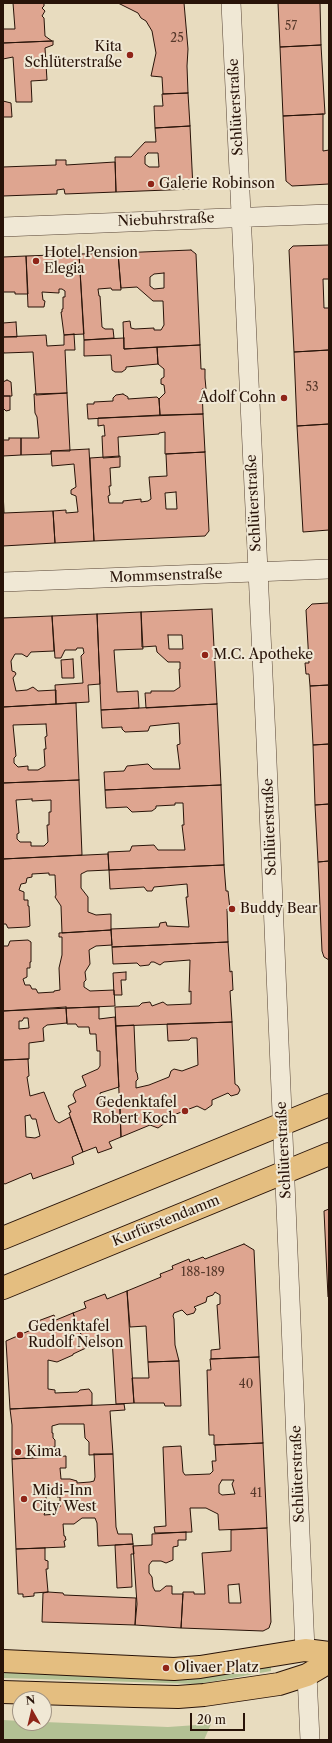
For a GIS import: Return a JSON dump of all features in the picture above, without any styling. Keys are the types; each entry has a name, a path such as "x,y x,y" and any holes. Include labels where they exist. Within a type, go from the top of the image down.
{"main road":[{"path":"3,1238 329,1105"},
{"name":"Kurfürstendamm","path":"3,1288 329,1154"},
{"path":"3,1661 174,1669 200,1667 305,1650 329,1653"},
{"path":"305,1650 307,1675"},
{"path":"3,1692 178,1697 223,1693 266,1686 307,1675 329,1662"}],"street":[{"name":"Schlüterstraße","path":"231,3 266,739 305,1650"},
{"name":"Niebuhrstraße","path":"3,227 329,214"},
{"name":"Mommsenstraße","path":"3,582 329,569"},
{"path":"307,1675 310,1740"}],"green space":[{"path":"271,1666 271,1671 199,1684 3,1678 3,1671"},
{"path":"3,1720 12,1721 12,1731 52,1731 52,1722 168,1727 211,1724 204,1740 3,1740"}],"building":[{"path":"13,3 44,3 42,8 45,11 42,16 44,18 45,36 52,41 3,43 3,29 15,29"},
{"path":"118,3 184,3 188,49 188,93 163,94 162,77 151,76 156,53 152,31 146,21 141,18 138,13"},
{"path":"278,3 320,3 321,45 280,47"},
{"path":"53,41 53,45 45,48 47,80 31,81 32,102 16,102 13,57 3,59 3,43"},
{"path":"321,45 325,114 283,116 280,47"},
{"path":"188,93 190,126 155,128 154,106 163,106 162,94"},
{"path":"3,101 11,103 12,117 3,117"},
{"path":"323,114 323,151 329,150 329,184 292,186 286,181 283,116"},
{"path":"190,126 193,189 116,192 115,157 131,157 145,142 156,142 155,128","holes":["148,153 158,153 159,167 149,167 145,164 145,156"]},
{"path":"56,160 66,160 66,165 115,162 116,192 65,194 64,189 57,190 57,194 3,196 3,167 56,165"},
{"path":"329,245 329,279 323,279 324,308 329,308 329,350 294,352 289,250 293,246"},
{"path":"191,250 196,254 200,345 124,349 123,322 130,321 131,328 135,329 154,328 154,330 161,330 164,325 163,301 153,301 137,287 121,288 118,253","holes":["164,273 164,288 154,289 150,286 150,277 154,274"]},
{"path":"118,253 121,290 112,290 111,288 98,289 100,296 102,327 105,329 113,329 114,338 84,340 79,254"},
{"path":"79,254 84,334 64,335 61,312 63,309 63,297 65,297 65,291 59,289 59,293 42,292 43,300 45,301 44,307 28,307 26,256"},
{"path":"26,256 28,294 3,292 3,257"},
{"path":"16,322 17,337 3,337 3,323"},
{"path":"74,334 75,350 65,350 67,393 36,395 33,352 4,353 3,351 3,337 46,335 47,346 64,345 64,335"},
{"path":"124,338 124,349 157,347 158,364 126,367 126,369 122,372 115,372 112,370 111,355 84,356 84,340"},
{"path":"200,345 201,369 205,369 206,389 202,389 203,414 160,415 159,399 165,393 164,385 161,384 161,379 164,377 164,369 158,364 157,347"},
{"path":"329,350 329,424 297,426 294,352"},
{"path":"7,380 11,382 12,396 3,396 3,382"},
{"path":"67,393 70,451 51,451 51,454 21,455 21,438 39,438 34,394"},
{"path":"123,394 128,397 128,399 157,397 159,399 160,415 88,419 87,404 113,401 113,398 116,395"},
{"path":"3,396 10,396 10,410 6,411 3,408"},
{"path":"203,414 205,452 165,454 165,432 159,434 118,437 119,457 103,458 102,436 105,436 104,425 98,426 98,418"},
{"path":"329,424 329,530 303,532 297,426"},
{"path":"9,438 21,438 21,455 3,456 3,440 9,440"},
{"path":"89,449 94,541 55,543 53,511 66,510 66,513 78,512 76,496 71,494 71,490 76,487 74,464 52,466 51,451"},
{"path":"205,452 209,531 205,536 94,541 90,458 120,456 120,467 110,468 111,486 109,486 110,495 108,496 109,503 123,503 123,501 141,499 141,502 151,499 149,477 167,476 166,454","holes":["176,492 177,509 166,509 165,493"]},
{"path":"3,490 4,513 53,511 55,543 3,546"},
{"path":"329,603 329,685 310,686 309,674 306,674 305,663 309,663 306,610 312,604"},
{"path":"212,609 217,704 146,708 145,693 151,693 151,691 174,691 180,687 180,662 168,662 157,652 156,646 142,647 141,612","holes":["168,635 182,635 183,649 169,649"]},
{"path":"141,612 143,649 114,650 117,692 138,691 139,708 101,710 97,614"},
{"path":"97,614 100,684 88,685 89,702 56,704 55,685 83,683 81,656 84,653 83,648 77,648 76,650 65,650 61,658 55,658 52,616"},
{"path":"52,616 54,651 31,652 27,657 22,654 15,654 11,661 12,671 16,674 13,678 16,691 27,690 33,687 38,691 56,690 56,704 3,707 3,618"},
{"path":"73,659 74,678 62,678 61,660"},
{"path":"329,685 329,744 313,745 310,686"},
{"path":"76,703 79,780 3,783 3,707","holes":["46,724 47,736 45,737 46,749 44,749 45,766 38,770 28,770 28,766 18,767 14,763 14,758 16,756 13,725"]},
{"path":"217,704 221,785 105,790 104,772 124,771 127,766 148,764 153,769 180,769 177,745 180,744 179,723 150,726 148,731 125,732 122,727 102,728 101,710"},
{"path":"329,744 329,804 315,805 313,745"},
{"path":"79,780 82,855 3,859 3,783","holes":["32,799 32,801 51,800 49,825 47,825 48,842 44,846 31,846 31,842 20,842 17,839 17,834 19,833 16,800"]},
{"path":"221,785 224,865 109,870 108,852 130,851 132,846 154,845 158,850 185,850 182,825 184,825 183,803 156,806 156,808 152,811 132,812 127,807 106,808 105,790"},
{"path":"329,804 329,861 318,862 315,805"},
{"path":"108,854 109,870 87,871 81,874 81,888 88,897 88,912 96,915 111,914 111,930 62,933 61,906 55,897 55,875 49,875 49,873 32,874 32,877 27,878 26,883 21,884 19,890 24,892 24,900 28,900 30,926 8,928 6,924 3,924 3,859"},
{"path":"329,861 329,960 324,957 322,951 318,862"},
{"path":"224,865 226,891 228,891 230,909 227,909 228,942 112,947 111,929 159,927 160,923 166,922 167,926 189,927 186,897 188,897 187,884 154,887 152,891 147,891 144,887 110,889 109,870"},
{"path":"111,930 112,945 96,946 89,950 90,964 85,972 86,980 84,982 84,987 90,991 114,990 115,1006 3,1011 3,946 8,946 10,941 28,940 31,942 30,968 27,968 27,977 23,979 25,985 30,985 32,989 36,989 38,993 54,992 60,990 59,968 62,955 62,937 59,937 59,933"},
{"path":"228,942 233,990 230,991 232,1022 116,1026 115,1007 139,1006 142,1003 150,1002 152,1006 163,1002 167,1005 191,1004 191,991 189,992 190,960 164,962 160,965 154,962 151,962 149,965 140,966 137,963 113,964 112,947"},
{"path":"126,972 126,980 121,980 122,995 114,995 113,973"},
{"path":"66,1007 67,1023 47,1025 43,1028 44,1041 29,1043 29,1059 3,1060 3,1011","holes":["24,1018 28,1018 29,1028 19,1029 19,1021 22,1021"]},
{"path":"99,1007 99,1019 115,1017 119,1087 100,1093 102,1106 109,1106 111,1102 120,1102 121,1137 109,1142 112,1148 98,1153 96,1147 83,1152 69,1113 71,1112 68,1106 76,1102 73,1095 75,1091 86,1086 82,1076 98,1069 100,1066 100,1051 97,1051 96,1034 90,1034 89,1027 78,1027 76,1024 67,1024 66,1008"},
{"path":"232,1022 235,1084 240,1090 238,1094 231,1096 228,1093 212,1100 212,1105 205,1110 197,1106 171,1116 158,1128 150,1125 121,1137 116,1026 134,1025 136,1072 138,1079 136,1081 136,1088 149,1085 169,1077 171,1071 174,1069 182,1071 198,1065 197,1038 168,1041 167,1024"},
{"path":"28,1059 29,1076 27,1077 30,1096 44,1092 55,1120 59,1123 70,1117 83,1152 72,1157 74,1164 33,1179 31,1173 5,1184 3,1183 3,1060","holes":["30,1115 32,1119 36,1119 40,1136 35,1138 26,1137 25,1116"]},
{"path":"329,1209 329,1297 328,1297 324,1211"},
{"path":"244,1244 254,1250 259,1357 211,1359 211,1350 220,1349 217,1305 220,1304 220,1295 215,1292 213,1295 207,1297 206,1302 194,1307 196,1309 194,1313 187,1315 182,1310 174,1313 175,1345 179,1361 148,1362 146,1326 130,1327 127,1291 161,1277 160,1274 173,1269 172,1266 189,1259 190,1262 203,1257 205,1259"},
{"path":"127,1291 134,1403 116,1404 112,1338 86,1348 73,1313 86,1308 84,1302 105,1294 107,1299"},
{"path":"73,1313 86,1348 57,1362 48,1360 48,1389 55,1390 55,1393 78,1392 80,1390 89,1389 92,1393 92,1405 10,1409 6,1341 40,1326 38,1321 54,1315 56,1320"},
{"path":"259,1357 263,1443 214,1445 214,1435 209,1435 207,1370 211,1370 210,1359"},
{"path":"179,1361 181,1406 165,1406 164,1403 134,1403 132,1378 149,1378 148,1362"},
{"path":"124,1404 125,1410 110,1411 113,1454 89,1455 89,1442 85,1438 84,1424 59,1424 52,1426 55,1447 49,1447 49,1457 12,1459 12,1425 10,1409"},
{"path":"263,1443 267,1528 219,1530 218,1514 206,1508 190,1508 192,1532 155,1533 154,1527 166,1526 163,1447 181,1446 183,1472 185,1475 210,1474 213,1471 212,1461 216,1461 215,1445","holes":["222,1480 234,1480 232,1484 235,1494 222,1495 219,1493 219,1485"]},
{"path":"94,1454 113,1454 116,1527 118,1534 132,1534 133,1544 98,1546 97,1523 95,1518 82,1518 74,1524 63,1524 64,1536 66,1540 64,1541 65,1547 16,1549 12,1459 66,1456 66,1468 60,1468 61,1479 70,1479 77,1481 77,1483 94,1481","holes":["56,1490 57,1497 60,1497 60,1507 56,1510 57,1514 44,1515 47,1507 44,1491"]},
{"path":"267,1528 271,1622 269,1628 263,1631 181,1628 183,1592 205,1594 202,1553 231,1551 231,1530","holes":["239,1584 241,1603 229,1603 228,1585"]},
{"path":"186,1532 186,1540 178,1540 178,1546 173,1547 173,1560 166,1563 161,1561 152,1561 149,1565 149,1573 152,1577 155,1591 160,1591 166,1586 172,1586 172,1594 183,1594 181,1628 135,1625 137,1604 133,1546 152,1545 152,1534"},
{"path":"133,1544 134,1554 131,1554 132,1587 117,1588 115,1545"},
{"path":"45,1548 45,1560 48,1561 48,1569 46,1569 48,1592 34,1593 34,1596 23,1597 23,1594 18,1594 16,1549"},
{"path":"43,1593 63,1593 64,1595 136,1598 135,1625 42,1622"}],"place":[{"name":"Kita Schlüterstraße","path":"130,55"},
{"name":"Galerie Robinson","path":"151,184"},
{"name":"Hotel Pension Elegia","path":"36,261"},
{"name":"Adolf Cohn","path":"284,398"},
{"name":"M.C. Apotheke","path":"205,655"},
{"name":"Buddy Bear","path":"232,909"},
{"name":"Gedenktafel Robert Koch","path":"185,1111"},
{"name":"Gedenktafel Rudolf Nelson","path":"20,1335"},
{"name":"Kima","path":"18,1452"},
{"name":"Midi-Inn City West","path":"24,1499"},
{"name":"Olivaer Platz","path":"166,1668"}]}
